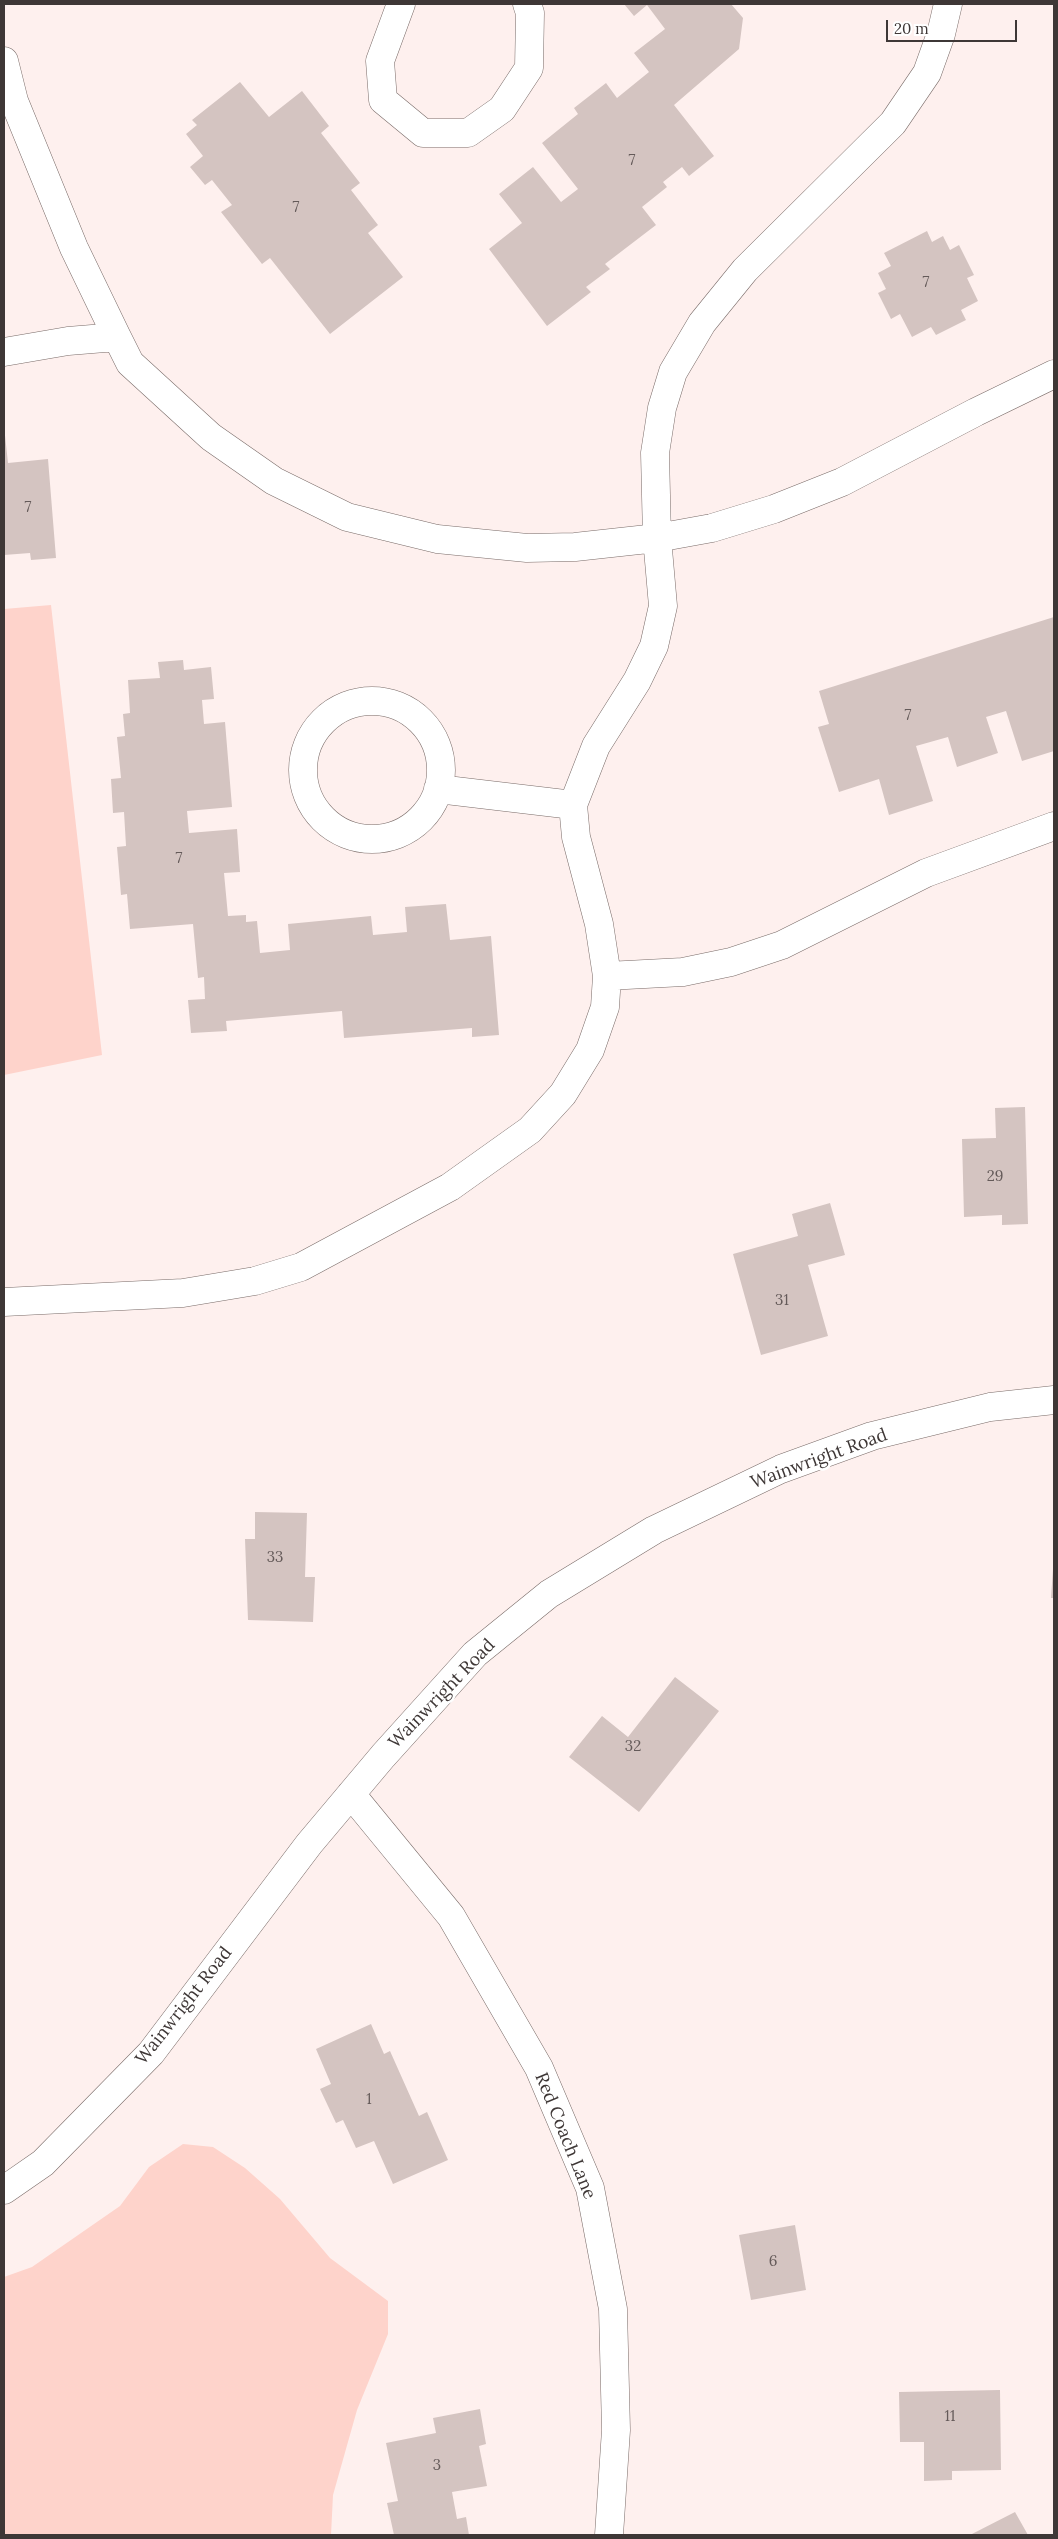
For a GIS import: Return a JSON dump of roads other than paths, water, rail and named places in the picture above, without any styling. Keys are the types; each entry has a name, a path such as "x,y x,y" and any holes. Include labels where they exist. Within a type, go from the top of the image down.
{"street":[{"path":"401,4 380,61 383,100 422,133 468,132 502,109 529,68 530,13 527,4"},
{"path":"4,1302 183,1293 255,1281 301,1267 450,1187 530,1130 563,1094 590,1050 604,1007 607,976 599,924 576,837 573,805 596,746 637,681 654,646 663,606 655,453 662,408 674,372 702,323 745,270 893,123 927,73 941,34 948,4"},
{"path":"4,62 9,104 74,248 130,363 211,437 274,482 347,517 437,539 527,548 575,547 658,538 712,528 748,517 842,482 976,412 1054,374"},
{"path":"4,352 68,341 117,336"},
{"path":"366,700 388,702 407,710 425,725 436,743 441,764 438,789 432,804 421,820 398,835 373,840 348,835 327,824 315,811 304,790 302,761 311,737 325,718 342,707 366,700"},
{"path":"438,789 573,805"},
{"path":"607,976 683,972 731,962 782,945 926,873 1054,826"},
{"name":"Wainwright Road","path":"4,2190 43,2162 151,2053 309,1844 351,1794 475,1654 549,1594 654,1530 781,1469 872,1436 990,1407 1054,1400"},
{"name":"Red Coach Lane","path":"351,1794 452,1916 539,2068 590,2188 613,2309 616,2430 609,2535"}]}
